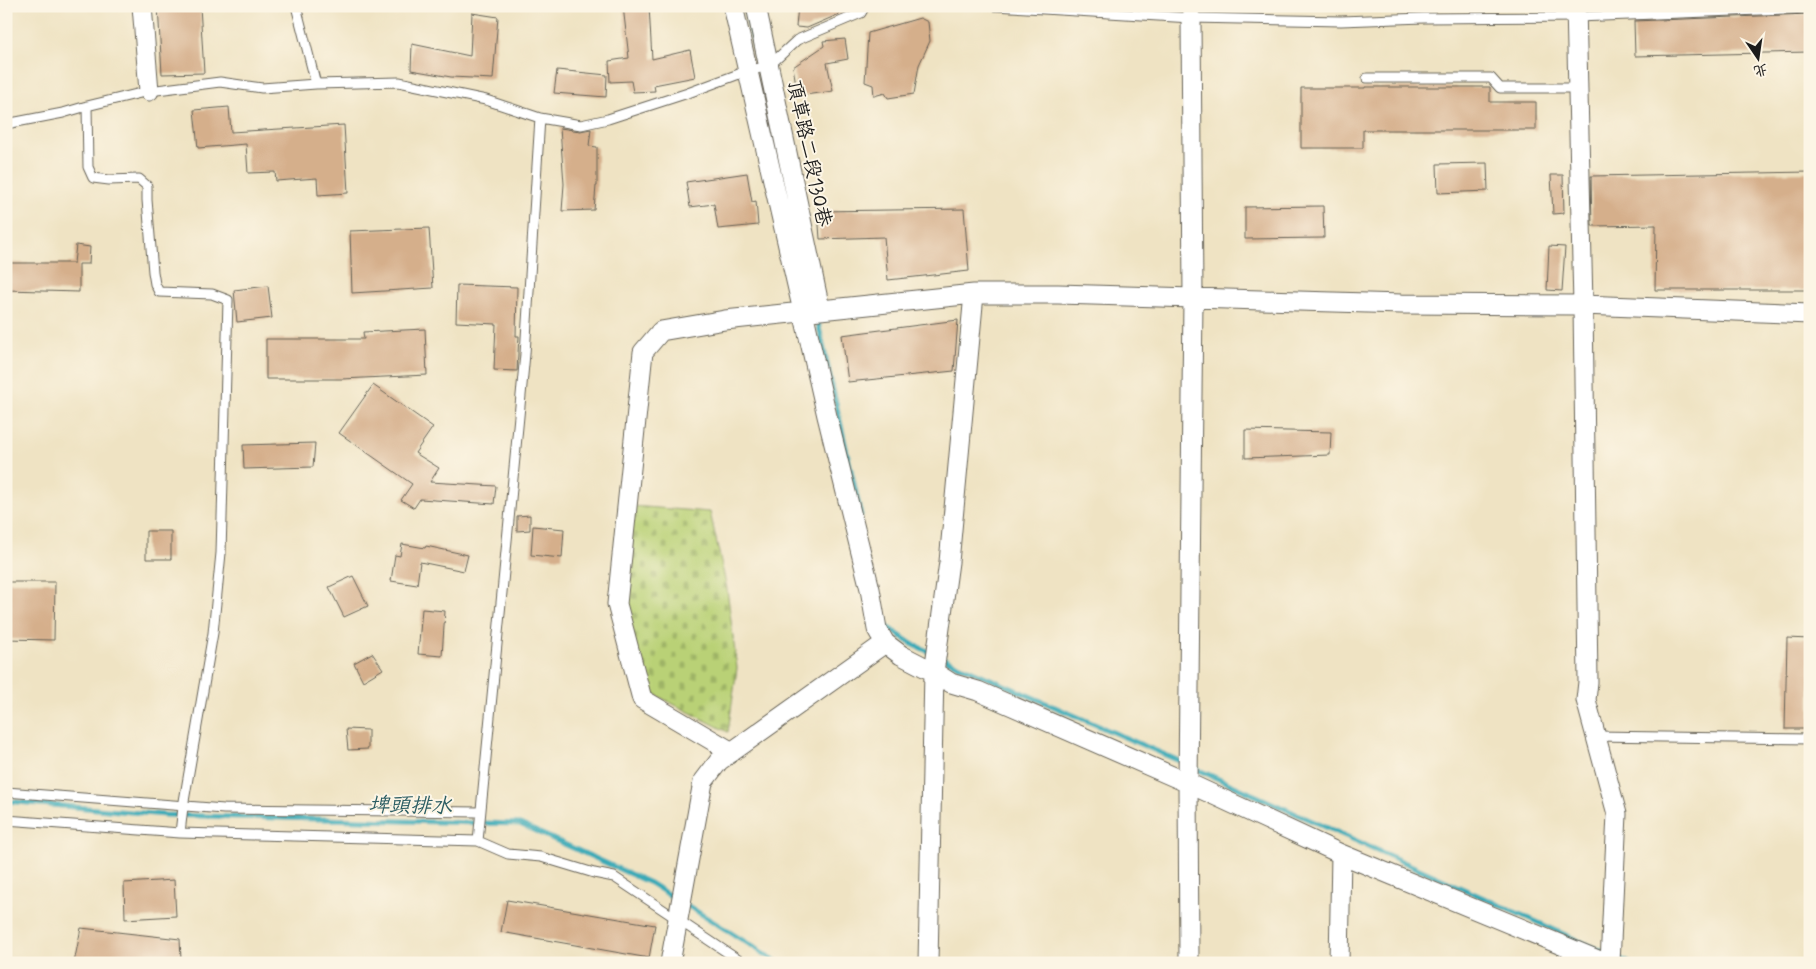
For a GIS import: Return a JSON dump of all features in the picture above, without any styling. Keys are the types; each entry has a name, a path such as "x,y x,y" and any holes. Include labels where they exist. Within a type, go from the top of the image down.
{"street":[{"path":"142,6 149,91"},
{"path":"733,6 747,71 812,311 827,416 870,589 877,629 885,643 901,655 951,683 978,692 1188,783 1341,854 1605,963"},
{"name":"頂草路二段130巷","path":"756,6 769,66 812,311"},
{"path":"1577,11 1588,682 1586,700 1617,814 1610,963"},
{"path":"1189,963 1188,783 1194,298 1191,12"},
{"path":"928,963 934,672 949,562 974,294"},
{"path":"732,752 642,699 618,604 644,352 662,331 725,320 974,294 1058,294 1402,304 1583,305 1810,314"},
{"path":"670,963 703,782 719,761 885,643"},
{"path":"1340,963 1341,854"}],"lane":[{"path":"296,6 316,84"},
{"path":"6,124 63,113 149,91 220,82 262,88 316,84 399,82 486,100 540,118 556,119 581,125 608,119 688,93 747,71 769,66 797,40 861,13 865,6"},
{"path":"994,6 1191,12 1341,21 1577,11 1810,8"},
{"path":"1367,78 1491,78 1500,88 1579,88"},
{"path":"87,106 87,158 88,167 93,178 109,180 139,179 147,186 153,272 155,284 159,292 212,294 228,300 221,553 213,633 180,833"},
{"path":"478,842 525,354 540,118"},
{"path":"1595,736 1810,739"},
{"path":"6,792 224,809 480,812"},
{"path":"6,820 180,833 478,842 508,854 541,857 614,877 743,963"}],"green space":[{"path":"632,506 710,512 727,589 737,668 728,732 642,688 626,624"}],"building":[{"path":"158,6 200,6 204,73 162,74"},
{"path":"623,6 649,6 652,59 690,50 695,77 654,85 655,91 633,92 631,81 610,82 609,61 629,58"},
{"path":"798,6 858,6 807,28 796,27"},
{"path":"472,13 498,17 493,79 451,77 411,70 412,44 470,56"},
{"path":"1809,14 1809,52 1635,56 1634,21"},
{"path":"920,18 928,22 930,41 919,65 914,94 888,98 885,93 874,96 873,85 865,82 868,33"},
{"path":"845,39 848,59 827,63 833,91 798,96 793,67 824,46 823,41"},
{"path":"557,70 607,75 606,97 554,93"},
{"path":"1490,87 1490,102 1536,102 1536,130 1363,130 1363,148 1301,148 1301,88"},
{"path":"229,107 231,132 344,125 348,193 318,195 317,178 276,181 275,172 248,173 246,144 198,148 194,110"},
{"path":"560,128 580,131 591,129 589,146 597,147 597,186 594,210 562,211 564,184"},
{"path":"1487,163 1488,191 1438,193 1437,164"},
{"path":"1810,172 1810,290 1655,290 1656,225 1592,226 1591,176"},
{"path":"747,173 752,202 756,201 758,225 718,229 714,204 690,207 686,182"},
{"path":"1551,175 1563,175 1564,213 1553,214"},
{"path":"1323,206 1324,238 1245,239 1245,207"},
{"path":"964,209 969,271 888,280 884,237 820,239 818,211"},
{"path":"429,228 433,288 352,293 350,231"},
{"path":"76,245 90,247 89,264 79,264 79,292 6,290 6,263 74,263"},
{"path":"1549,246 1565,247 1562,291 1547,290"},
{"path":"457,285 517,287 516,336 519,336 517,371 494,370 496,324 456,322"},
{"path":"268,286 272,318 237,322 234,290"},
{"path":"958,320 954,371 848,382 842,335"},
{"path":"425,329 427,375 342,379 266,379 266,339 364,339 363,332"},
{"path":"373,385 433,427 415,453 439,468 430,482 496,486 494,504 420,499 414,508 401,500 412,484 339,433"},
{"path":"1245,430 1331,432 1330,455 1245,458"},
{"path":"315,443 313,467 244,469 243,445"},
{"path":"530,515 530,530 517,531 517,516"},
{"path":"533,526 564,529 562,558 531,555"},
{"path":"146,531 171,531 171,559 146,559"},
{"path":"402,544 425,548 426,546 468,555 464,571 420,562 417,585 391,581 395,555 400,556"},
{"path":"353,576 368,606 344,617 329,587"},
{"path":"6,582 55,582 54,640 6,639"},
{"path":"422,609 445,611 442,656 418,654"},
{"path":"1787,638 1810,639 1810,729 1785,729"},
{"path":"372,653 383,669 363,681 354,663"},
{"path":"346,729 368,730 368,749 348,750"},
{"path":"174,880 176,916 125,919 124,883"},
{"path":"507,900 655,925 649,958 501,932"},
{"path":"81,928 180,939 181,960 156,959 156,963 74,963"}],"waterway":[{"path":"745,6 766,96"},
{"path":"816,314 861,515"},
{"path":"884,616 886,626 912,644 932,653"},
{"path":"940,657 1184,763"},
{"path":"1192,767 1606,953"},
{"name":"埤頭排水","path":"6,801 165,815 520,824 650,883 677,900"},
{"name":"埤頭排水","path":"685,904 779,963"},
{"path":"1614,956 1629,963"}]}
